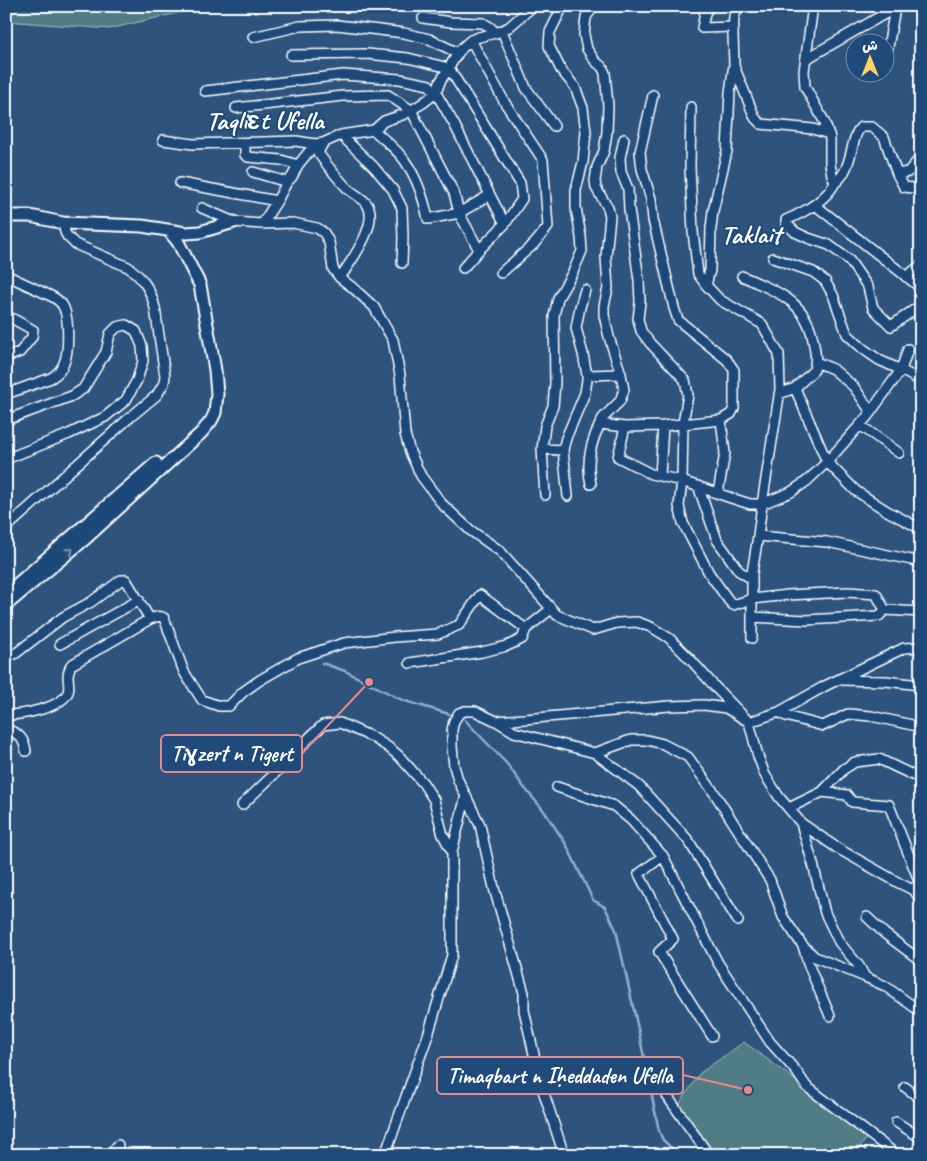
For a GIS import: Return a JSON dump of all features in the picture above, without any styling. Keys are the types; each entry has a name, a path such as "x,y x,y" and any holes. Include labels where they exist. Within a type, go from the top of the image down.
{"street":[{"path":"262,224 287,182 292,177 298,164 319,147 340,135 374,130 384,121 404,114 423,103 436,93 440,82 463,46 471,40 499,32 516,22 533,6"},
{"path":"545,495 542,449 545,426 553,406 555,383 554,316 558,298 573,272 582,251 576,208 576,190 583,162 586,132 583,108 575,87 561,70 549,46 550,32 563,6"},
{"path":"591,484 589,458 600,424 620,400 624,390 604,315 608,288 606,258 610,216 608,208 596,188 595,182 597,168 604,151 608,106 605,73 587,48 584,35 586,17 594,6"},
{"path":"710,6 705,13 702,28 734,27"},
{"path":"706,285 710,270 711,228 727,151 730,92 734,66 734,16 740,6"},
{"path":"814,6 804,71 805,87 829,134 831,170 835,183"},
{"path":"806,59 895,7"},
{"path":"891,32 895,7"},
{"path":"422,18 450,22 483,23 499,32 526,88 554,126"},
{"path":"253,37 300,26 337,25 404,33 429,39 458,53"},
{"path":"471,40 505,102 543,160 548,227 534,244 501,273"},
{"path":"292,55 367,54 408,58 449,68 520,183 522,199 505,224 462,268"},
{"path":"734,66 756,118 761,124 813,129 829,134"},
{"path":"205,91 343,75 400,79 429,84 462,139 505,224"},
{"path":"236,108 343,96 388,95 410,110 454,193 459,213 478,250"},
{"path":"600,424 625,427 663,426 721,420 730,414 734,408 734,370 727,360 678,320 674,308 653,220 651,199 642,169 640,152 653,95"},
{"path":"691,107 690,167 693,232 698,274 720,300 762,324 779,354 779,394 752,579 752,638"},
{"path":"921,189 904,186 897,174 884,137 872,127 861,127 855,136 852,153 846,169 830,192 815,205 786,220 786,223 795,232 829,245 849,260 868,287 873,308 891,326 921,305"},
{"path":"374,130 404,160 417,182 428,220 459,213 490,195"},
{"path":"340,135 374,167 393,190 402,208 402,263"},
{"path":"624,139 620,158 621,172 628,189 639,280 640,302 638,319 641,331 650,343 685,380 688,395 683,423 682,481 679,506 683,523 709,573 733,605 752,599 788,594 848,592 876,594 885,610"},
{"path":"163,140 193,144 296,141 319,147 349,190 366,203 369,210 364,239 340,278"},
{"path":"245,143 245,155 248,157 281,160 298,164"},
{"path":"897,174 908,172 921,156"},
{"path":"253,172 287,182"},
{"path":"180,182 277,201"},
{"path":"815,205 921,288"},
{"path":"202,208 234,222 262,224 292,223 317,228 324,233 329,242 332,269 374,307 394,340 400,375 404,434 421,476 442,504 470,530 500,552 557,615 593,630 617,623 637,622 651,626 669,638 749,722 765,775 779,797 801,823 837,848 915,891 921,902"},
{"path":"6,216 30,216 63,223 142,226 186,233 200,232 234,222"},
{"path":"6,528 157,395 164,383 165,376 155,308 146,284 128,267 75,244 67,236 63,223"},
{"path":"6,594 177,446 198,426 208,412 210,386 194,287 169,240 169,231"},
{"path":"6,605 86,538 201,433 211,421 217,394 215,370 200,285 178,242 169,231"},
{"path":"773,258 813,272 825,281 833,295 847,334 879,360 921,381"},
{"path":"906,276 921,265"},
{"path":"6,275 60,302 64,309 68,338 64,364 56,374 51,378 6,394"},
{"path":"742,276 778,292 790,300 801,310 812,330 816,352 814,370 795,388 779,394"},
{"path":"568,496 563,450 566,438 585,393 587,375 576,328 585,290"},
{"path":"6,315 33,330 32,338 20,352 6,357"},
{"path":"6,420 72,396 83,389 106,352 110,334 113,330 126,325 136,331 142,346 143,361 137,380 126,400 105,417 69,434 6,459"},
{"path":"625,427 618,456 651,474 682,481 750,504 762,504 791,492 808,481 827,462 871,412 901,370 908,349"},
{"path":"816,362 833,369 854,387 871,412"},
{"path":"587,375 621,374"},
{"path":"795,388 827,462 856,491 887,511 921,529"},
{"path":"718,493 725,453 721,420"},
{"path":"860,425 899,452"},
{"path":"660,476 663,426"},
{"path":"542,449 563,450"},
{"path":"698,486 717,540 739,571 752,579"},
{"path":"758,536 827,542 921,562"},
{"path":"15,654 63,617 91,602 121,580 126,580 150,619"},
{"path":"6,715 35,711 60,702 69,690 68,675 72,665 150,619 162,616 184,672 202,700 219,706 229,706 243,692 260,680 298,658 344,643 438,634 459,625 480,595 526,629"},
{"path":"60,644 139,600"},
{"path":"410,663 482,652 507,646 522,639 526,629 551,608"},
{"path":"752,617 806,620 879,616 885,610 921,612"},
{"path":"749,722 778,712 837,680 904,648 921,647"},
{"path":"837,680 886,681 921,685"},
{"path":"496,721 669,706 704,705 726,708 749,722"},
{"path":"564,1155 540,1081 524,1010 524,993 494,888 480,825 458,780 454,766 452,730 458,713 475,711 514,732 596,753 639,786 688,840 738,921"},
{"path":"778,712 823,726 848,714 871,716 921,727"},
{"path":"242,805 292,758 323,725 340,723 388,746 417,776 434,800 443,835 452,852"},
{"path":"6,729 16,732 22,739 26,751"},
{"path":"596,753 631,740 647,740 663,744 688,757 715,794 770,880 783,917 803,946 815,957 885,986 921,1012"},
{"path":"789,808 822,792 844,769 855,762 879,759 921,779"},
{"path":"557,787 614,806 631,820 663,856 718,963 770,1042 796,1071 806,1086 897,1155"},
{"path":"822,792 847,795 852,802 889,805 919,875 915,891"},
{"path":"385,1155 428,1035 452,955 452,852 466,795"},
{"path":"801,823 825,913 839,942 859,966 865,977"},
{"path":"663,856 639,874 673,939 659,952 712,1036"},
{"path":"867,917 885,934 921,961"},
{"path":"803,946 809,966 830,1016"},
{"path":"906,1087 921,1099"},
{"path":"667,1096 709,1155"},
{"path":"896,1122 921,1138"},
{"path":"110,1155 118,1145"}],"green space":[{"path":"6,6 207,6 109,29 6,21"},
{"path":"744,1042 869,1135 854,1155 714,1155 678,1106 700,1073"}],"waterway":[{"path":"322,663 345,671 402,700 449,714"},
{"path":"465,720 507,764 544,811 566,844 593,900 605,907 616,930 659,1131 663,1140 679,1155"}],"place":[{"name":"Tiɣzert n Tigert","path":"369,682"},
{"name":"Timaqbart n Iḥeddaden Ufella","path":"748,1090"}],"district":[{"name":"Taqliɛt Ufella","path":"265,120"},
{"name":"Taklait","path":"751,234"}]}
